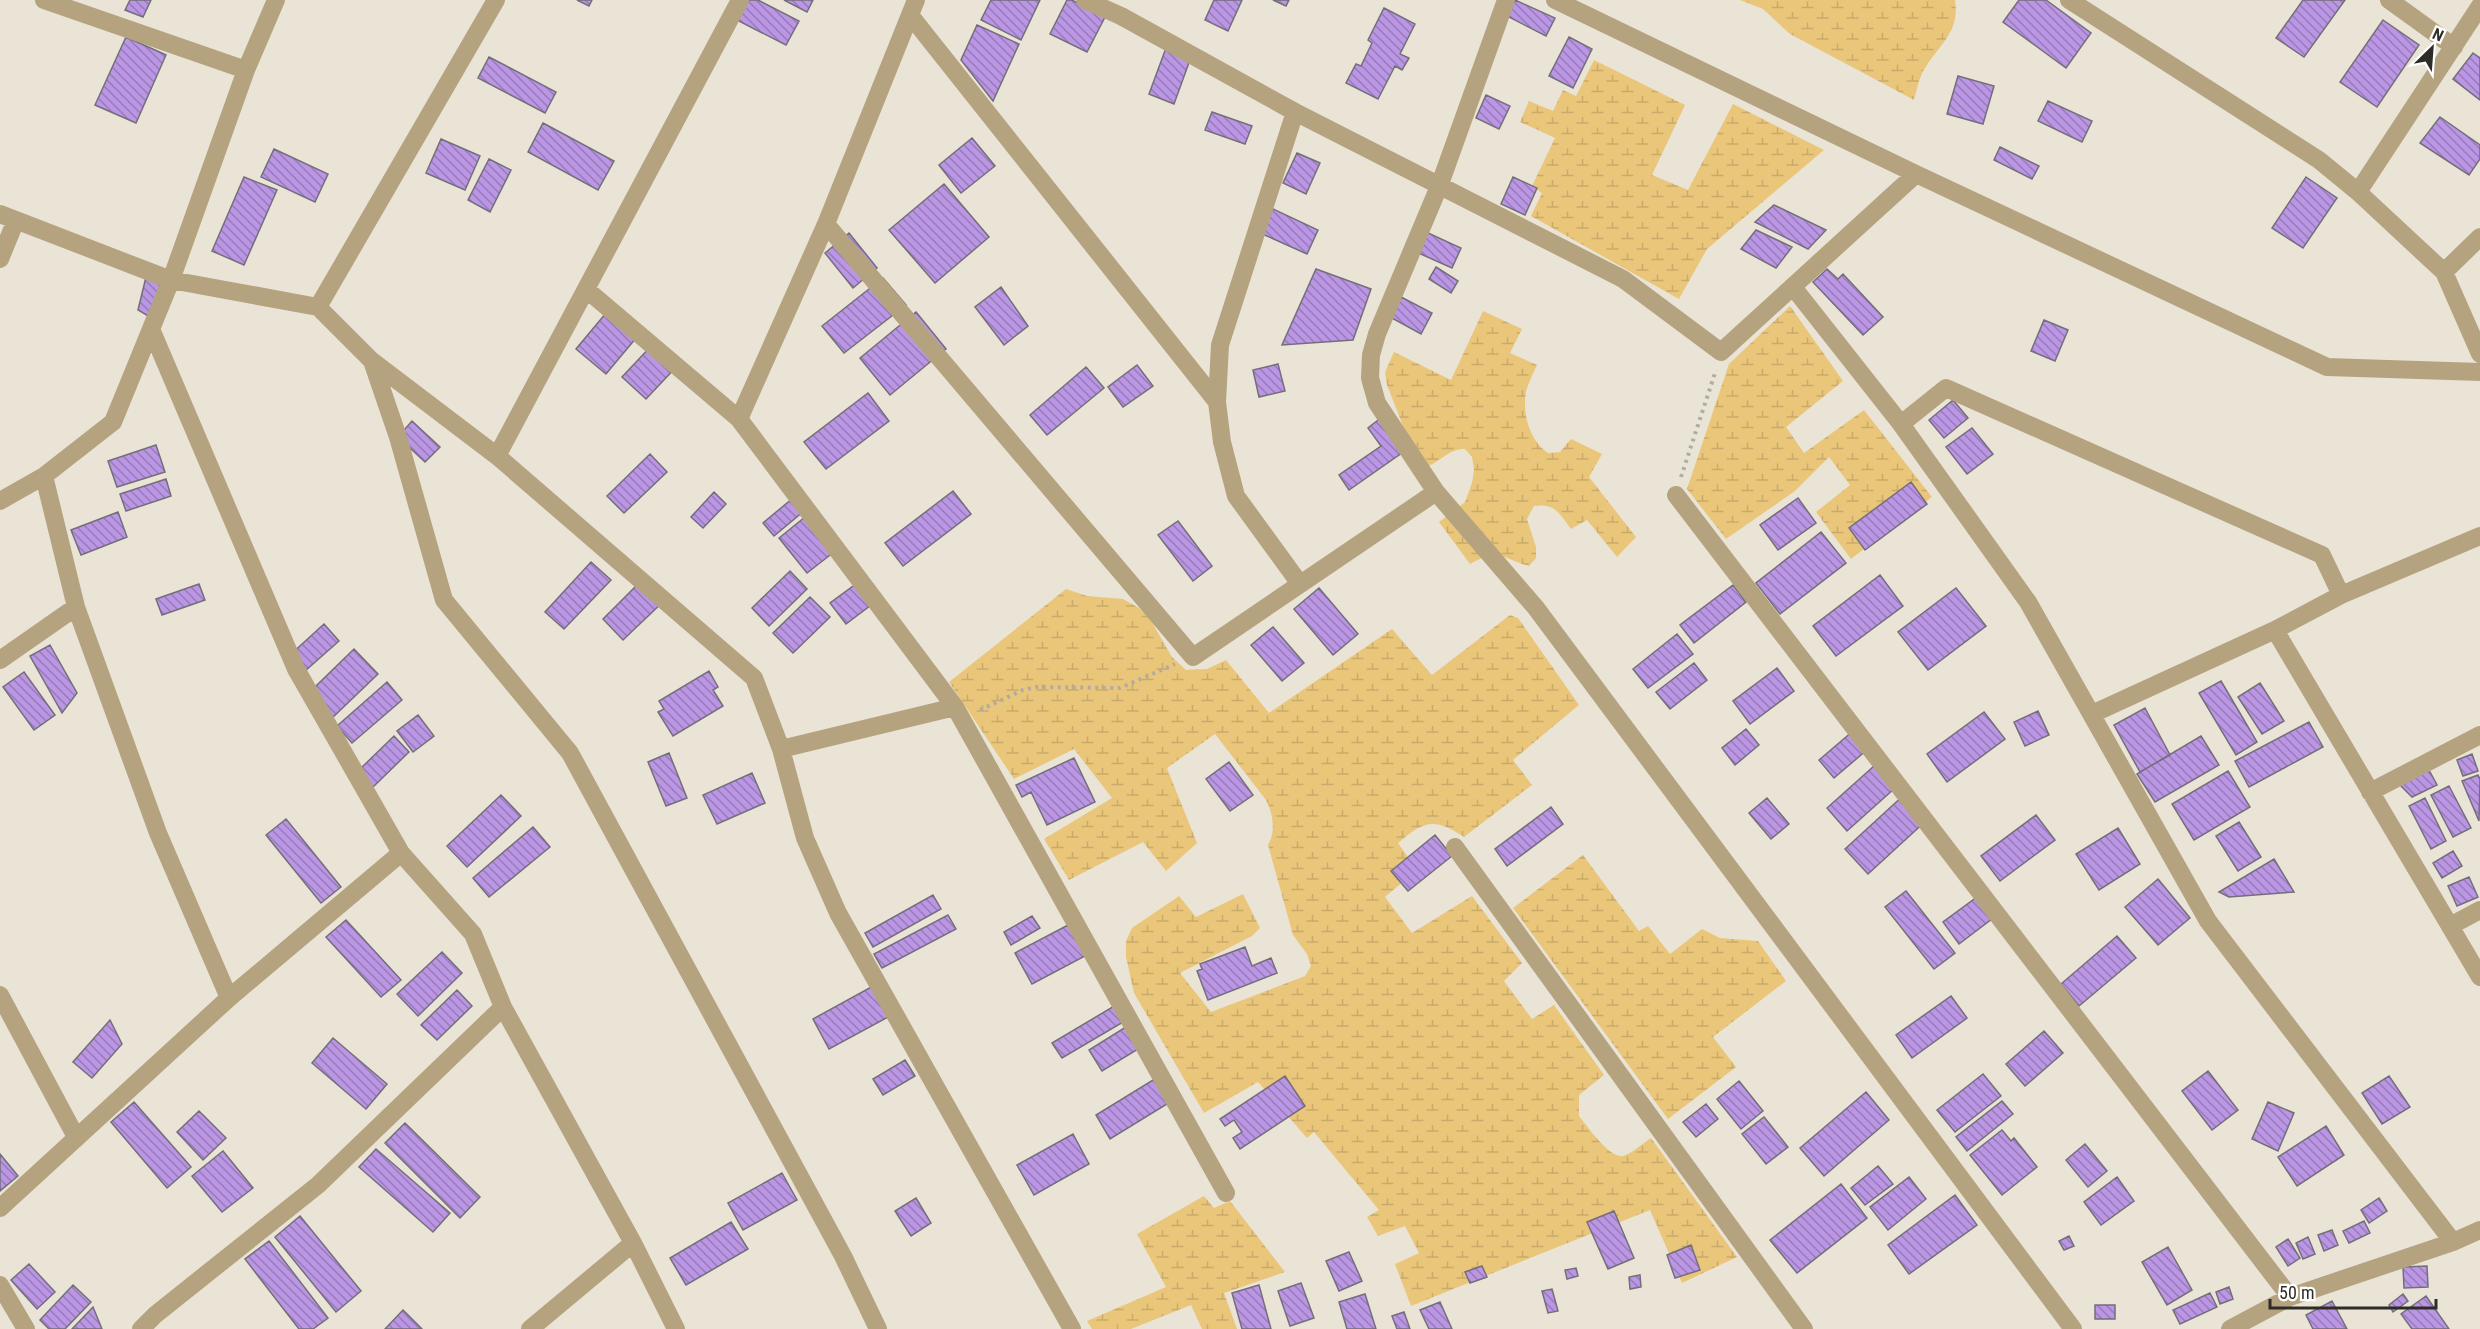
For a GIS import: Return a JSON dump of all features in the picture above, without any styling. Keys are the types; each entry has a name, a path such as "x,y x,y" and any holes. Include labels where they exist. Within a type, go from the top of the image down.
{"street":[{"path":"44,0 246,70"},
{"path":"0,501 44,476 113,422 171,280 246,70 276,0"},
{"path":"318,306 496,0"},
{"path":"497,456 740,0"},
{"path":"1085,0 1121,16 1295,112 1623,279 1721,352 1916,174"},
{"path":"1506,0 1440,184 1377,334 1371,355 1370,378 1377,403 1436,492 1536,608 2073,1329"},
{"path":"1555,0 1916,174 2327,367 2480,372"},
{"path":"2069,0 2319,160 2358,192 2445,272 2480,354"},
{"path":"2389,0 2454,47"},
{"path":"2358,192 2480,6"},
{"path":"739,419 826,224 913,8"},
{"path":"913,8 1216,402"},
{"path":"1295,112 1220,345 1216,402 1222,442 1236,496 1300,584"},
{"path":"0,259 8,217 171,280 318,306 372,361 497,456 754,678 781,748 805,838 838,913 1072,1329"},
{"path":"826,224 1193,657 1436,492"},
{"path":"2445,272 2480,237"},
{"path":"1793,287 1901,424 2028,602 2208,921 2453,1242"},
{"path":"587,290 739,419 955,707 1226,1193"},
{"path":"151,329 296,669 401,853 473,934 502,1007 633,1243 676,1329"},
{"path":"372,361 398,436 444,600 570,753 843,1256 878,1329"},
{"path":"1901,424 1946,388 2322,555 2341,595"},
{"path":"44,476 76,607 159,833 229,998"},
{"path":"1676,495 2290,1297"},
{"path":"2092,714 2275,630 2341,595 2480,536"},
{"path":"0,660 76,607"},
{"path":"2275,630 2480,977"},
{"path":"781,748 955,707"},
{"path":"2370,792 2480,735"},
{"path":"1455,847 1804,1329"},
{"path":"0,1208 229,998 401,853"},
{"path":"2450,926 2480,910"},
{"path":"0,995 76,1137"},
{"path":"141,1329 155,1315 318,1185 502,1007"},
{"path":"2230,1329 2290,1297 2453,1242 2480,1230"},
{"path":"530,1329 633,1243"},
{"path":"0,1285 26,1329"}],"path":[{"path":"1676,495 1721,352"},
{"path":"955,707 984,709 1023,690 1036,687 1120,688 1193,657"}],"green space":[{"path":"1740,0 1955,0 1956,11 1952,29 1923,72 1914,100 1790,34 1763,9"},
{"path":"1594,60 1685,105 1652,175 1688,190 1733,104 1824,150 1707,249 1679,299 1531,216 1542,193 1532,186 1555,138 1520,122 1529,101 1553,111 1563,90 1576,96"},
{"path":"1790,306 1843,381 1786,427 1804,453 1864,410 1932,497 1851,559 1816,512 1850,485 1829,457 1795,491 1726,539 1687,489 1729,364"},
{"path":"1483,311 1522,329 1510,353 1537,365 1528,385 1525,400 1526,418 1536,442 1548,453 1560,452 1571,439 1602,454 1589,477 1636,537 1617,557 1587,520 1571,529 1556,510 1547,506 1534,506 1527,519 1536,547 1536,558 1529,566 1495,555 1470,564 1439,522 1465,502 1472,483 1474,470 1472,457 1465,449 1458,450 1431,465 1419,467 1387,385 1385,372 1394,352 1451,380"},
{"path":"1066,589 1087,596 1123,599 1139,608 1150,619 1172,657 1186,670 1207,669 1226,660 1269,713 1392,629 1432,675 1510,615 1518,618 1579,705 1513,760 1532,785 1464,837 1445,826 1430,824 1415,830 1398,843 1417,870 1385,897 1412,933 1472,896 1522,963 1504,981 1532,1019 1554,1005 1604,1075 1579,1095 1579,1116 1599,1141 1618,1156 1630,1153 1651,1138 1737,1257 1682,1283 1650,1210 1411,1306 1395,1264 1419,1253 1405,1226 1378,1236 1367,1217 1379,1210 1314,1132 1307,1138 1258,1082 1204,1113 1134,993 1126,957 1126,941 1132,928 1179,896 1196,917 1243,894 1260,928 1252,936 1180,973 1211,1012 1305,976 1311,966 1307,954 1293,935 1268,845 1273,822 1266,800 1215,734 1167,768 1197,843 1166,871 1143,842 1069,880 1044,839 1112,798 1074,749 1014,779 949,682"},
{"path":"1583,855 1639,931 1648,926 1670,954 1702,929 1720,938 1758,941 1786,981 1713,1037 1736,1067 1668,1119 1513,908"},
{"path":"1204,1196 1214,1208 1230,1201 1285,1272 1224,1293 1237,1329 1202,1329 1191,1305 1131,1329 1092,1329 1087,1321 1166,1287 1137,1234"}],"building":[{"path":"130,0 151,0 143,17 125,10"},
{"path":"577,0 592,0 589,6"},
{"path":"740,0 758,0 799,21 786,45 731,17"},
{"path":"784,0 813,0 807,12"},
{"path":"991,0 1040,0 1021,40 981,20"},
{"path":"1067,0 1072,0 1105,17 1087,52 1050,34"},
{"path":"1214,0 1242,0 1228,31 1205,20"},
{"path":"1273,0 1289,0 1286,6"},
{"path":"1515,0 1555,18 1546,36 1507,16"},
{"path":"2019,0 2046,0 2091,33 2066,68 2003,22"},
{"path":"2303,0 2345,0 2304,57 2276,38"},
{"path":"1384,8 1415,24 1400,54 1409,58 1402,70 1395,66 1378,99 1346,83 1356,64 1361,66 1372,43 1368,40"},
{"path":"2383,20 2419,45 2377,107 2340,82"},
{"path":"977,25 1019,44 993,101 961,60"},
{"path":"126,37 166,55 136,123 95,105"},
{"path":"1569,37 1592,49 1573,88 1549,76"},
{"path":"1166,48 1191,57 1174,104 1149,94"},
{"path":"2473,53 2480,58 2480,100 2453,79"},
{"path":"489,57 556,92 545,113 478,78"},
{"path":"1958,76 1994,86 1983,124 1947,114"},
{"path":"1486,95 1510,106 1499,129 1476,118"},
{"path":"2048,101 2092,121 2082,142 2038,121"},
{"path":"1212,112 1252,126 1245,144 1205,130"},
{"path":"2440,117 2480,145 2480,159 2469,175 2420,143"},
{"path":"543,123 614,161 598,190 528,152"},
{"path":"972,138 995,166 961,193 939,165"},
{"path":"441,139 480,156 465,190 426,173"},
{"path":"2000,147 2039,166 2032,179 1994,160"},
{"path":"274,149 328,174 315,202 261,177"},
{"path":"1297,153 1320,163 1306,194 1283,183"},
{"path":"489,159 511,170 490,212 468,200"},
{"path":"244,177 277,190 244,265 212,251"},
{"path":"1513,177 1537,188 1525,215 1501,204"},
{"path":"2306,177 2337,198 2303,248 2272,228"},
{"path":"944,184 989,237 935,283 889,230"},
{"path":"1774,205 1826,230 1808,249 1755,222"},
{"path":"1269,207 1318,230 1307,254 1258,232"},
{"path":"1415,227 1461,248 1452,268 1405,247"},
{"path":"1756,230 1792,247 1776,268 1741,249"},
{"path":"849,233 877,268 853,288 825,253"},
{"path":"1436,267 1458,281 1451,293 1429,279"},
{"path":"1316,269 1371,289 1353,340 1282,345"},
{"path":"1827,269 1838,279 1843,274 1883,317 1863,335 1813,282"},
{"path":"146,277 164,282 155,320 138,310"},
{"path":"883,278 906,305 844,353 822,326"},
{"path":"1001,287 1028,326 1004,345 975,307"},
{"path":"1401,297 1432,313 1421,334 1390,317"},
{"path":"611,307 641,332 606,374 576,349"},
{"path":"916,312 946,349 890,395 860,358"},
{"path":"2044,320 2068,330 2055,361 2031,351"},
{"path":"654,343 678,365 646,399 622,377"},
{"path":"1278,364 1285,391 1259,397 1253,370"},
{"path":"1137,365 1153,386 1123,407 1108,387"},
{"path":"1086,367 1104,388 1047,435 1030,415"},
{"path":"868,393 889,421 826,469 804,442"},
{"path":"1953,400 1968,418 1944,438 1929,420"},
{"path":"1382,417 1406,450 1349,490 1339,475 1381,446 1368,428"},
{"path":"412,421 440,447 425,462 398,437"},
{"path":"1972,428 1993,454 1967,474 1946,447"},
{"path":"156,445 165,472 117,487 108,461"},
{"path":"650,454 667,472 624,513 607,496"},
{"path":"166,479 171,496 126,511 120,494"},
{"path":"1911,482 1927,504 1865,550 1849,528"},
{"path":"953,491 971,514 903,566 885,543"},
{"path":"714,492 726,504 703,528 691,517"},
{"path":"799,493 810,506 774,536 763,523"},
{"path":"1798,498 1816,523 1778,550 1760,525"},
{"path":"118,512 127,537 81,555 71,530"},
{"path":"805,517 834,552 807,573 779,538"},
{"path":"1178,521 1212,566 1193,581 1158,535"},
{"path":"1821,532 1846,563 1780,614 1756,583"},
{"path":"591,562 611,580 564,629 545,612"},
{"path":"790,571 807,589 769,626 752,608"},
{"path":"1880,575 1903,606 1836,656 1813,626"},
{"path":"646,576 667,598 623,640 603,619"},
{"path":"860,581 875,602 846,624 830,603"},
{"path":"199,584 205,600 162,615 156,599"},
{"path":"1733,585 1746,602 1694,643 1680,625"},
{"path":"1319,588 1358,634 1333,655 1294,609"},
{"path":"1956,588 1986,626 1928,670 1898,632"},
{"path":"810,597 830,617 793,653 773,633"},
{"path":"324,624 339,641 305,671 290,655"},
{"path":"1273,627 1304,663 1282,681 1251,645"},
{"path":"1677,634 1693,654 1648,688 1633,669"},
{"path":"50,645 77,693 62,713 30,656"},
{"path":"354,649 378,674 331,719 315,687"},
{"path":"1694,663 1707,680 1670,709 1656,692"},
{"path":"1777,668 1794,691 1750,724 1733,701"},
{"path":"709,671 718,687 713,690 723,706 673,736 658,712 664,709 659,701"},
{"path":"24,672 55,715 34,730 3,687"},
{"path":"2221,681 2257,742 2236,755 2199,693"},
{"path":"387,682 402,700 352,743 337,726"},
{"path":"2260,683 2284,721 2262,734 2238,697"},
{"path":"2145,708 2170,755 2140,772 2114,725"},
{"path":"2038,711 2049,735 2025,746 2014,722"},
{"path":"1984,712 2005,739 1947,782 1927,754"},
{"path":"418,715 434,736 413,752 397,731"},
{"path":"2309,722 2323,747 2249,787 2235,761"},
{"path":"1746,729 1759,745 1735,765 1722,748"},
{"path":"1853,731 1868,749 1834,778 1819,760"},
{"path":"394,736 409,752 371,789 356,773"},
{"path":"2201,736 2219,765 2155,802 2137,774"},
{"path":"669,753 687,798 666,806 648,762"},
{"path":"2472,754 2478,771 2463,776 2457,760"},
{"path":"1074,758 1095,802 1047,825 1031,792 1022,797 1016,785"},
{"path":"1229,762 1253,795 1230,811 1206,779"},
{"path":"1874,766 1895,788 1847,831 1827,808"},
{"path":"2429,770 2437,785 2412,797 2400,785"},
{"path":"2228,771 2250,807 2194,840 2172,804"},
{"path":"752,773 765,803 717,824 703,795"},
{"path":"2478,775 2480,779 2479,821 2462,781"},
{"path":"2449,786 2471,828 2453,837 2431,795"},
{"path":"1905,794 1928,819 1868,874 1845,849"},
{"path":"501,795 521,816 467,867 447,846"},
{"path":"1767,798 1789,824 1771,839 1749,813"},
{"path":"2425,798 2446,841 2431,849 2409,806"},
{"path":"1551,807 1563,824 1507,866 1495,849"},
{"path":"2036,815 2055,840 2000,881 1981,856"},
{"path":"286,819 341,887 321,903 266,835"},
{"path":"2239,822 2261,857 2238,871 2216,836"},
{"path":"533,827 550,847 489,897 473,878"},
{"path":"2118,828 2140,864 2099,890 2076,854"},
{"path":"1435,835 1452,856 1408,891 1391,871"},
{"path":"2453,851 2462,866 2442,878 2433,863"},
{"path":"2274,859 2294,892 2229,897 2219,892"},
{"path":"2469,877 2478,897 2457,906 2448,886"},
{"path":"2158,879 2190,918 2158,945 2125,907"},
{"path":"1906,891 1955,953 1934,969 1885,907"},
{"path":"1981,894 1997,915 1959,944 1943,922"},
{"path":"933,895 941,909 873,947 865,933"},
{"path":"948,915 956,929 882,968 874,954"},
{"path":"1032,916 1040,928 1011,945 1004,932"},
{"path":"346,920 401,980 381,997 326,937"},
{"path":"1068,925 1085,956 1032,984 1015,953"},
{"path":"2117,936 2136,958 2079,1006 2061,984"},
{"path":"1245,947 1252,966 1271,958 1277,973 1208,1000 1197,971 1202,969 1200,964"},
{"path":"442,952 462,973 418,1016 397,994"},
{"path":"884,980 901,1010 829,1049 813,1019"},
{"path":"457,990 472,1006 437,1040 421,1025"},
{"path":"1951,996 1967,1018 1912,1058 1896,1035"},
{"path":"1121,1002 1130,1018 1062,1058 1052,1043"},
{"path":"110,1020 122,1044 92,1078 73,1062"},
{"path":"1129,1025 1143,1046 1102,1071 1089,1050"},
{"path":"2044,1031 2063,1053 2025,1086 2006,1064"},
{"path":"333,1038 387,1084 366,1109 312,1063"},
{"path":"905,1060 915,1076 883,1095 873,1079"},
{"path":"2208,1071 2238,1110 2212,1130 2182,1091"},
{"path":"1166,1072 1180,1096 1110,1139 1096,1115"},
{"path":"1983,1074 2001,1096 1955,1132 1937,1110"},
{"path":"1285,1076 1305,1106 1240,1149 1233,1138 1242,1132 1234,1120 1225,1126 1220,1119"},
{"path":"2389,1076 2410,1107 2382,1124 2362,1093"},
{"path":"1739,1081 1763,1111 1741,1129 1717,1099"},
{"path":"1866,1092 1889,1120 1824,1176 1800,1148"},
{"path":"2002,1101 2013,1114 1967,1151 1956,1137"},
{"path":"134,1102 191,1167 167,1188 111,1122"},
{"path":"2268,1102 2294,1113 2278,1151 2252,1139"},
{"path":"1706,1104 1718,1119 1696,1137 1683,1122"},
{"path":"199,1111 226,1138 203,1160 177,1132"},
{"path":"1764,1117 1788,1147 1766,1164 1742,1134"},
{"path":"405,1123 480,1197 460,1218 385,1143"},
{"path":"2326,1126 2344,1155 2297,1186 2278,1157"},
{"path":"2002,1130 2011,1141 2014,1138 2037,1167 2002,1195 1970,1155"},
{"path":"1073,1134 1089,1164 1034,1195 1017,1165"},
{"path":"2085,1144 2107,1171 2088,1187 2066,1160"},
{"path":"376,1149 450,1213 433,1232 359,1167"},
{"path":"223,1151 253,1188 222,1212 192,1176"},
{"path":"0,1154 18,1176 0,1191"},
{"path":"1878,1166 1893,1184 1865,1205 1851,1188"},
{"path":"782,1173 797,1200 743,1230 728,1203"},
{"path":"1909,1177 1926,1199 1888,1230 1870,1207"},
{"path":"2117,1177 2134,1201 2101,1225 2084,1202"},
{"path":"1841,1184 1867,1218 1797,1273 1770,1240"},
{"path":"1955,1195 1977,1225 1909,1274 1888,1245"},
{"path":"916,1198 931,1223 911,1236 895,1211"},
{"path":"2379,1198 2387,1211 2369,1223 2361,1210"},
{"path":"1614,1211 1634,1258 1608,1269 1587,1222"},
{"path":"300,1216 361,1291 336,1312 275,1237"},
{"path":"2364,1221 2370,1233 2349,1243 2343,1231"},
{"path":"731,1222 748,1249 686,1285 670,1258"},
{"path":"2332,1230 2338,1245 2324,1251 2318,1235"},
{"path":"2069,1236 2074,1246 2064,1250 2059,1241"},
{"path":"2308,1237 2315,1254 2303,1259 2296,1243"},
{"path":"2288,1239 2300,1258 2288,1266 2276,1247"},
{"path":"269,1241 328,1318 313,1329 299,1329 245,1259"},
{"path":"1691,1245 1700,1270 1675,1278 1667,1255"},
{"path":"2168,1247 2192,1290 2167,1305 2142,1262"},
{"path":"1349,1252 1362,1281 1339,1291 1326,1261"},
{"path":"29,1264 55,1292 37,1309 11,1280"},
{"path":"1482,1266 1487,1277 1470,1283 1465,1272"},
{"path":"2427,1266 2428,1287 2404,1288 2403,1267"},
{"path":"1576,1268 1578,1276 1567,1279 1565,1270"},
{"path":"1640,1275 1641,1287 1630,1289 1629,1277"},
{"path":"1301,1283 1314,1318 1290,1326 1278,1291"},
{"path":"73,1285 91,1302 65,1329 49,1329 40,1320"},
{"path":"1259,1285 1271,1329 1242,1329 1232,1293"},
{"path":"2229,1287 2233,1299 2220,1304 2216,1292"},
{"path":"1552,1289 1558,1311 1548,1313 1542,1291"},
{"path":"2210,1293 2217,1307 2180,1324 2173,1310"},
{"path":"1365,1294 1376,1329 1347,1329 1339,1302"},
{"path":"2403,1294 2408,1301 2393,1312 2389,1305"},
{"path":"2426,1296 2449,1329 2412,1329 2401,1314"},
{"path":"2332,1301 2347,1329 2313,1329 2306,1315"},
{"path":"1440,1302 1452,1329 1429,1329 1420,1310"},
{"path":"2095,1305 2115,1305 2115,1319 2095,1319"},
{"path":"93,1307 102,1329 72,1329"},
{"path":"403,1310 422,1329 385,1329"},
{"path":"1404,1312 1410,1329 1397,1329 1392,1316"}]}
